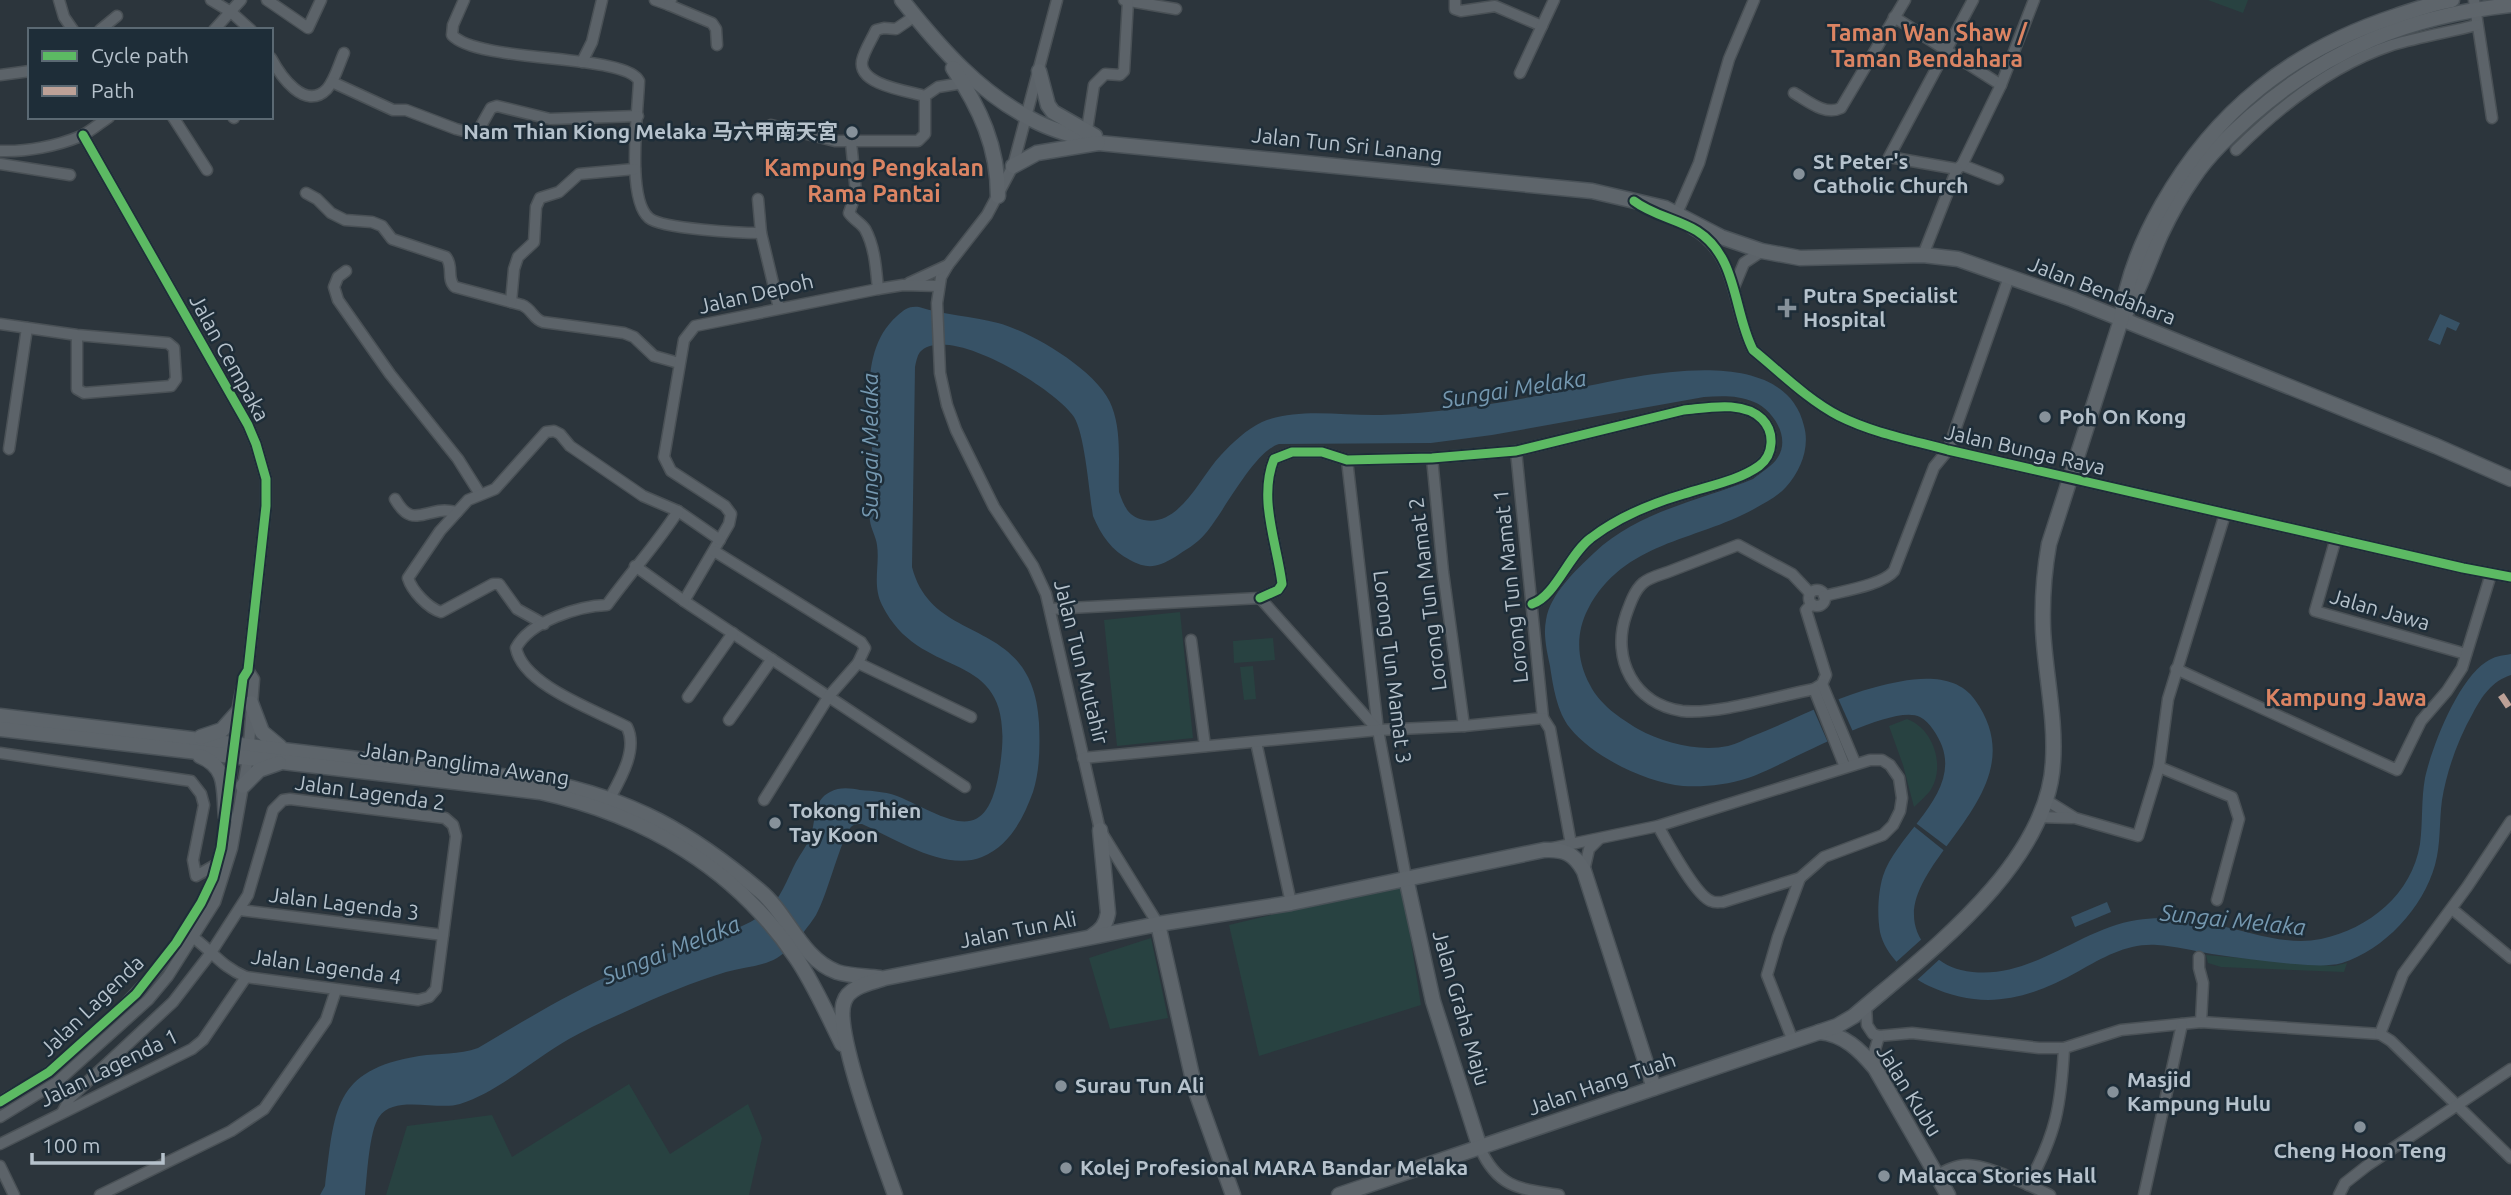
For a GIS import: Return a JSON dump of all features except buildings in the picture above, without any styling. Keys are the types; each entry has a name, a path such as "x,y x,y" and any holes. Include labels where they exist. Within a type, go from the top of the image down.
{"main road":[{"path":"902,0 963,83 989,134 996,158 998,196"},
{"path":"2121,320 2125,291 2147,231 2181,171 2220,123 2288,66 2339,38 2387,19 2452,0"},
{"path":"2121,320 2137,296 2163,231 2193,178 2223,142 2269,100 2344,50 2416,23 2511,5"},
{"name":"Jalan Tun Sri Lanang","path":"934,40 974,79 1027,117 1053,129 1103,144 1592,191 1672,214"},
{"path":"1039,71 1048,105 1053,112 1087,130 1103,144"},
{"path":"1013,166 1037,153 1103,144"},
{"name":"Jalan Bendahara","path":"1672,214 1721,237 1762,251 1800,258 1923,255 1958,259 2121,320 2404,433 2511,479"},
{"name":"Jalan Hang Tuah","path":"1339,1195 1847,1021 1967,918 2013,862 2046,800 2053,763 2043,628 2045,570 2053,528 2121,320"},
{"path":"243,786 260,770 285,755 262,732 251,703"},
{"path":"226,817 221,772 192,746 222,730 238,712"},
{"name":"Jalan Panglima Awang","path":"0,716 192,746"},
{"name":"Jalan Panglima Awang","path":"0,729 542,781 610,798 666,823 695,841 759,899 802,954 821,1002 850,1061"},
{"name":"Jalan Panglima Awang","path":"285,755 572,799 610,812 666,838 759,899"},
{"path":"1091,937 1099,932 1108,913 1100,830"},
{"path":"1544,850 1570,853 1578,859 1584,871 1654,1088"},
{"name":"Jalan Tun Ali","path":"895,1195 850,1061 842,1021 844,1002 851,991 885,978 1091,937 1291,903 1544,850"},
{"name":"Jalan Graha Maju","path":"1406,878 1433,1000 1480,1148"},
{"name":"Jalan Tun Mutahir","path":"1158,925 1199,1101 1233,1195"},
{"name":"Jalan Panglima Awang","path":"802,954 816,958 834,971 885,978"},
{"name":"Jalan Kubu","path":"1816,1032 1834,1035 1853,1045 1875,1069 1948,1195"}],"street":[{"path":"59,0 64,17 72,28"},
{"path":"211,0 232,12 249,28"},
{"path":"216,28 241,0"},
{"path":"267,0 308,28 321,0"},
{"path":"464,0 452,30 452,35 461,43 504,52 583,62 634,73 639,81 635,169 640,207 649,219 657,223 736,233 761,233"},
{"path":"583,62 592,41 603,0"},
{"path":"655,0 670,2 712,23 716,29 717,45"},
{"name":"Jalan Tun Mutahir","path":"1057,0 1013,166 998,196 972,236 948,265 939,286 938,352 943,389 966,453 993,507 1033,566 1050,609 1100,830 1158,925"},
{"path":"1087,130 1094,85 1105,74 1120,75 1124,71 1126,0 1176,9"},
{"path":"1455,0 1455,9 1461,11 1485,5 1494,6 1542,26"},
{"path":"1520,74 1554,0"},
{"path":"1672,214 1695,175 1729,59 1754,0"},
{"path":"1794,93 1825,110 1834,112 1841,108 1905,0"},
{"path":"1973,0 1889,157 1959,167 1998,179"},
{"path":"1923,255 1959,167 2001,85 2034,0"},
{"path":"2236,150 2270,116 2336,70 2476,12 2492,118"},
{"path":"102,28 117,16"},
{"path":"915,16 896,29 876,30 862,61 863,72 874,82 925,96"},
{"path":"1894,17 2001,85"},
{"path":"273,61 293,89 316,96 326,91 332,82 344,53"},
{"path":"0,75 28,71"},
{"path":"332,82 393,110 406,110 472,133 478,131 491,108 497,106 550,120 638,116"},
{"path":"925,96 938,87 963,83"},
{"path":"771,125 850,142 918,141 925,134 925,96"},
{"path":"70,175 1,164 2,151 40,148 83,135 106,119"},
{"path":"174,119 208,170"},
{"name":"Jalan Cempaka","path":"83,135 248,425 262,463 266,479 265,533 248,670 243,678 238,712 241,751"},
{"path":"850,142 856,193 849,213 864,226 875,258 878,289"},
{"path":"511,302 514,269 518,257 534,242 536,207 540,198 559,192 579,174 635,169"},
{"path":"306,193 317,199 331,213 345,220 372,222 382,226 392,239 446,257 451,282 455,287 527,307 533,317 543,322 624,333 634,337 654,356 679,363"},
{"path":"758,198 761,233 779,308"},
{"name":"Jalan Bunga Raya","path":"1672,214 1712,243 1723,260 1753,350 1839,416 1872,429 1948,450 2508,577"},
{"path":"1734,287 1745,263 1762,251"},
{"name":"Jalan Depoh","path":"903,285 948,265"},
{"path":"346,271 338,277 334,286 338,300 390,374 458,458 480,494"},
{"path":"1811,599 1792,574 1738,545 1645,581 1630,603 1620,644 1625,670 1631,681 1648,697 1669,708 1699,712 1818,686 1826,675 1807,610 1811,599 1819,590 1824,596 1890,577 1894,571 1934,467 1948,450 2009,276"},
{"name":"Jalan Depoh","path":"684,601 731,519 729,510 671,471 664,457 684,340 695,326 878,289 903,285 939,286"},
{"path":"0,324 172,345 176,379 171,386 79,392 77,335"},
{"path":"9,449 27,328"},
{"path":"1050,609 1260,598 1278,590 1282,584 1267,496 1267,476 1274,459 1292,452 1322,452 1347,460 1432,458 1516,451 1664,415 1710,408 1746,408 1762,419 1770,434 1771,450 1762,464 1644,510 1590,538 1567,564 1546,597 1532,604"},
{"path":"544,624 517,609 499,584 493,584 441,612 434,610 410,584 408,578 468,500 495,489 541,436 554,431 560,434 570,446 643,496 678,511 720,540"},
{"path":"1926,444 1933,454 1934,467"},
{"name":"Lorong Tun Mamat 1","path":"1516,451 1543,718 1550,729 1570,844"},
{"name":"Lorong Tun Mamat 2","path":"1432,458 1443,572 1464,726"},
{"name":"Lorong Tun Mamat 3","path":"1347,460 1378,730 1406,878"},
{"path":"395,499 402,510 412,516 440,510 457,512"},
{"path":"610,798 624,773 631,743 627,727 565,698 542,681 517,654 518,644 544,624 567,612 607,604 635,566 659,541 678,511"},
{"path":"2038,817 2075,818 2138,836 2159,767 2168,699 2176,669 2225,514"},
{"name":"Jalan Jawa","path":"2336,538 2315,611 2466,654"},
{"path":"714,551 861,642 865,648 858,663 829,696 765,800"},
{"path":"635,566 965,787"},
{"path":"2176,669 2397,770 2421,721 2456,680 2491,574"},
{"path":"1260,598 1378,730"},
{"path":"688,697 733,633"},
{"path":"1191,640 1205,746"},
{"path":"729,720 772,659"},
{"path":"858,663 971,717"},
{"name":"Jalan Cempaka","path":"241,751 254,679 248,670"},
{"path":"1818,686 1850,765"},
{"path":"1083,758 1378,730 1464,726 1543,718"},
{"path":"1256,742 1291,903"},
{"name":"Jalan Lagenda","path":"0,1117 57,1083 160,987 221,887 232,848 243,786 241,751"},
{"name":"Jalan Lagenda","path":"0,1102 49,1072 124,1005 151,976 188,926 217,864 241,751"},
{"path":"0,753 191,781 201,794 204,805 193,860 196,876 217,864"},
{"path":"1544,850 1658,826 1771,793 1850,765 1882,760 1890,765 1899,778 1902,798 1900,811 1893,825 1883,835 1825,857 1800,878 1723,902 1711,901 1684,870 1658,826"},
{"path":"2159,767 2232,797 2239,819 2217,900"},
{"name":"Jalan Lagenda 2","path":"63,1111 66,1102 173,1002 211,955 240,911 254,881 270,815 284,800 445,818 453,825 456,836 443,935"},
{"path":"2046,800 2075,818"},
{"path":"2380,1034 2403,974 2452,909 2511,821"},
{"path":"1584,871 1589,849 1602,838"},
{"path":"1793,1041 1767,975 1800,878"},
{"path":"2452,909 2511,958"},
{"name":"Jalan Lagenda 3","path":"240,911 443,935"},
{"path":"176,943 190,941 188,926"},
{"name":"Jalan Lagenda 4","path":"190,941 225,967 246,978 418,1000 429,997 436,989 443,935"},
{"path":"2199,957 2203,983 2201,1022"},
{"name":"Jalan Lagenda 1","path":"0,1144 192,1049 203,1040 246,978"},
{"path":"100,1195 231,1131 264,1109 326,1020 336,990"},
{"path":"1869,1003 1867,1025 1873,1034 1879,1036 1912,1033 2014,1047 2064,1048 2121,1030 2201,1022 2380,1034 2391,1041 2511,1158"},
{"path":"2144,1195 2182,1024"},
{"path":"1875,1069 1874,1053 1879,1036"},
{"path":"2028,1185 2044,1156 2056,1124 2064,1048"},
{"path":"2339,1195 2345,1183 2353,1176 2511,1069"},
{"path":"98,1073 101,1093"},
{"path":"1480,1148 1494,1172 1512,1186 1559,1195"},
{"path":"1936,1176 1968,1165 2050,1195"},
{"path":"0,1166 13,1195"}],"green space":[{"path":"2208,0 2248,0 2243,13"},
{"path":"1180,612 1193,738 1117,746 1104,620"},
{"path":"1273,638 1275,660 1234,663 1233,641"},
{"path":"1253,666 1256,699 1244,700 1240,667"},
{"path":"1907,719 1924,731 1935,750 1937,760 1935,781 1930,791 1914,807 1889,726"},
{"path":"1402,884 1421,1005 1259,1056 1229,925"},
{"path":"1151,938 1168,1018 1110,1029 1089,958"},
{"path":"2206,955 2334,966 2347,963 2344,972 2221,967 2208,963"},
{"path":"629,1084 670,1154 748,1104 762,1138 749,1195 386,1195 407,1126 492,1115 512,1157"}],"water":[{"path":"919,307 1012,328 1046,344 1094,380 1105,394 1115,417 1119,492 1130,514 1144,520 1157,520 1179,508 1213,464 1235,441 1256,425 1276,417 1305,413 1406,414 1456,409 1671,372 1706,370 1740,373 1769,382 1791,399 1804,426 1805,450 1796,473 1779,494 1754,509 1662,546 1621,569 1603,587 1584,618 1579,638 1582,667 1599,699 1624,720 1659,738 1705,748 1735,744 1844,697 1888,684 1915,679 1942,680 1966,690 1975,700 1992,737 1990,772 1976,804 1934,864 1918,893 1914,921 1931,953 1947,965 1961,970 1985,973 2008,970 2115,925 2137,920 2198,922 2295,941 2321,939 2356,927 2386,906 2408,879 2420,844 2425,778 2440,732 2456,698 2476,671 2498,656 2511,654 2511,675 2498,681 2484,695 2458,744 2444,789 2435,865 2421,897 2387,938 2358,957 2342,963 2318,965 2264,961 2171,946 2136,946 2116,952 2060,981 2023,995 1987,1000 1968,998 1949,994 1913,977 1892,957 1880,932 1878,918 1883,876 1890,860 1935,797 1942,781 1945,764 1942,746 1924,719 1906,715 1886,719 1836,738 1748,778 1716,785 1683,786 1653,780 1606,758 1580,739 1566,722 1559,707 1545,632 1548,610 1558,592 1594,553 1630,527 1649,517 1753,479 1773,463 1781,449 1781,433 1773,417 1761,406 1736,397 1704,397 1492,435 1431,443 1279,444 1259,459 1198,541 1169,560 1148,566 1136,563 1118,552 1103,536 1096,523 1078,425 1064,405 1047,391 1001,363 977,352 934,345 920,352 915,367 912,567 923,593 940,610 1002,647 1020,664 1033,688 1039,723 1038,766 1033,792 1014,830 992,852 968,861 921,852 862,824 853,825 848,831 816,915 798,938 777,958 689,985 598,1024 569,1039 474,1099 451,1106 405,1105 386,1110 379,1117 373,1133 365,1195 320,1195 325,1186 336,1116 343,1098 354,1084 369,1072 390,1063 419,1056 478,1048 599,980 755,919 770,908 779,896 810,838 818,805 830,792 848,788 887,793 953,820 977,818 987,809 1000,766 1002,726 995,699 982,682 964,669 920,647 900,631 882,605 877,590 878,552 870,516 873,473 869,390 871,369 884,331 905,310"},
{"path":"2440,314 2460,323 2456,331 2447,327 2440,345 2428,340"},
{"path":"2107,902 2111,912 2075,927 2071,917"}],"pier":[{"path":"1837,696 1854,734 1829,745 1812,706"},
{"path":"1913,821 1950,849 1947,853 1911,824"},
{"path":"1924,937 1942,957 1915,982 1894,964"}],"marked path":[{"path":"2501,695 2511,710"}],"cycle path":[{"path":"0,1102 49,1072 136,994 176,943 213,878 221,848 243,678 248,670 266,506 266,479 248,425 83,135"},
{"path":"1634,201 1697,231 1710,242 1727,270 1753,350 1816,402 1852,422 1892,436 1948,450 2511,577"},
{"path":"1260,598 1278,590 1282,584 1270,521 1268,490 1274,459 1292,452 1322,452 1347,460 1432,458 1516,451 1684,410 1714,407 1745,409 1766,424 1771,437 1770,450 1759,466 1732,479 1648,507 1612,524 1583,545 1548,593 1532,604"}],"place":[{"name":"Nam Thian Kiong Melaka 马六甲南天宮","path":"852,132"},
{"name":"St Peter's Catholic Church","path":"1799,174"},
{"name":"Putra Specialist Hospital","path":"1787,308"},
{"name":"Poh On Kong","path":"2045,417"},
{"name":"Tokong Thien Tay Koon","path":"775,823"},
{"name":"Surau Tun Ali","path":"1061,1086"},
{"name":"Masjid Kampung Hulu","path":"2113,1092"},
{"name":"Cheng Hoon Teng","path":"2360,1127"},
{"name":"Kolej Profesional MARA Bandar Melaka","path":"1066,1168"},
{"name":"Malacca Stories Hall","path":"1884,1176"}],"district":[{"name":"Taman Wan Shaw / Taman Bendahara","path":"1927,46"},
{"name":"Kampung Pengkalan Rama Pantai","path":"874,181"},
{"name":"Kampung Jawa","path":"2346,698"}],"water label":[{"name":"Sungai Melaka","path":"1514,389"},
{"name":"Sungai Melaka","path":"870,446"},
{"name":"Sungai Melaka","path":"2233,920"},
{"name":"Sungai Melaka","path":"671,950"}]}
